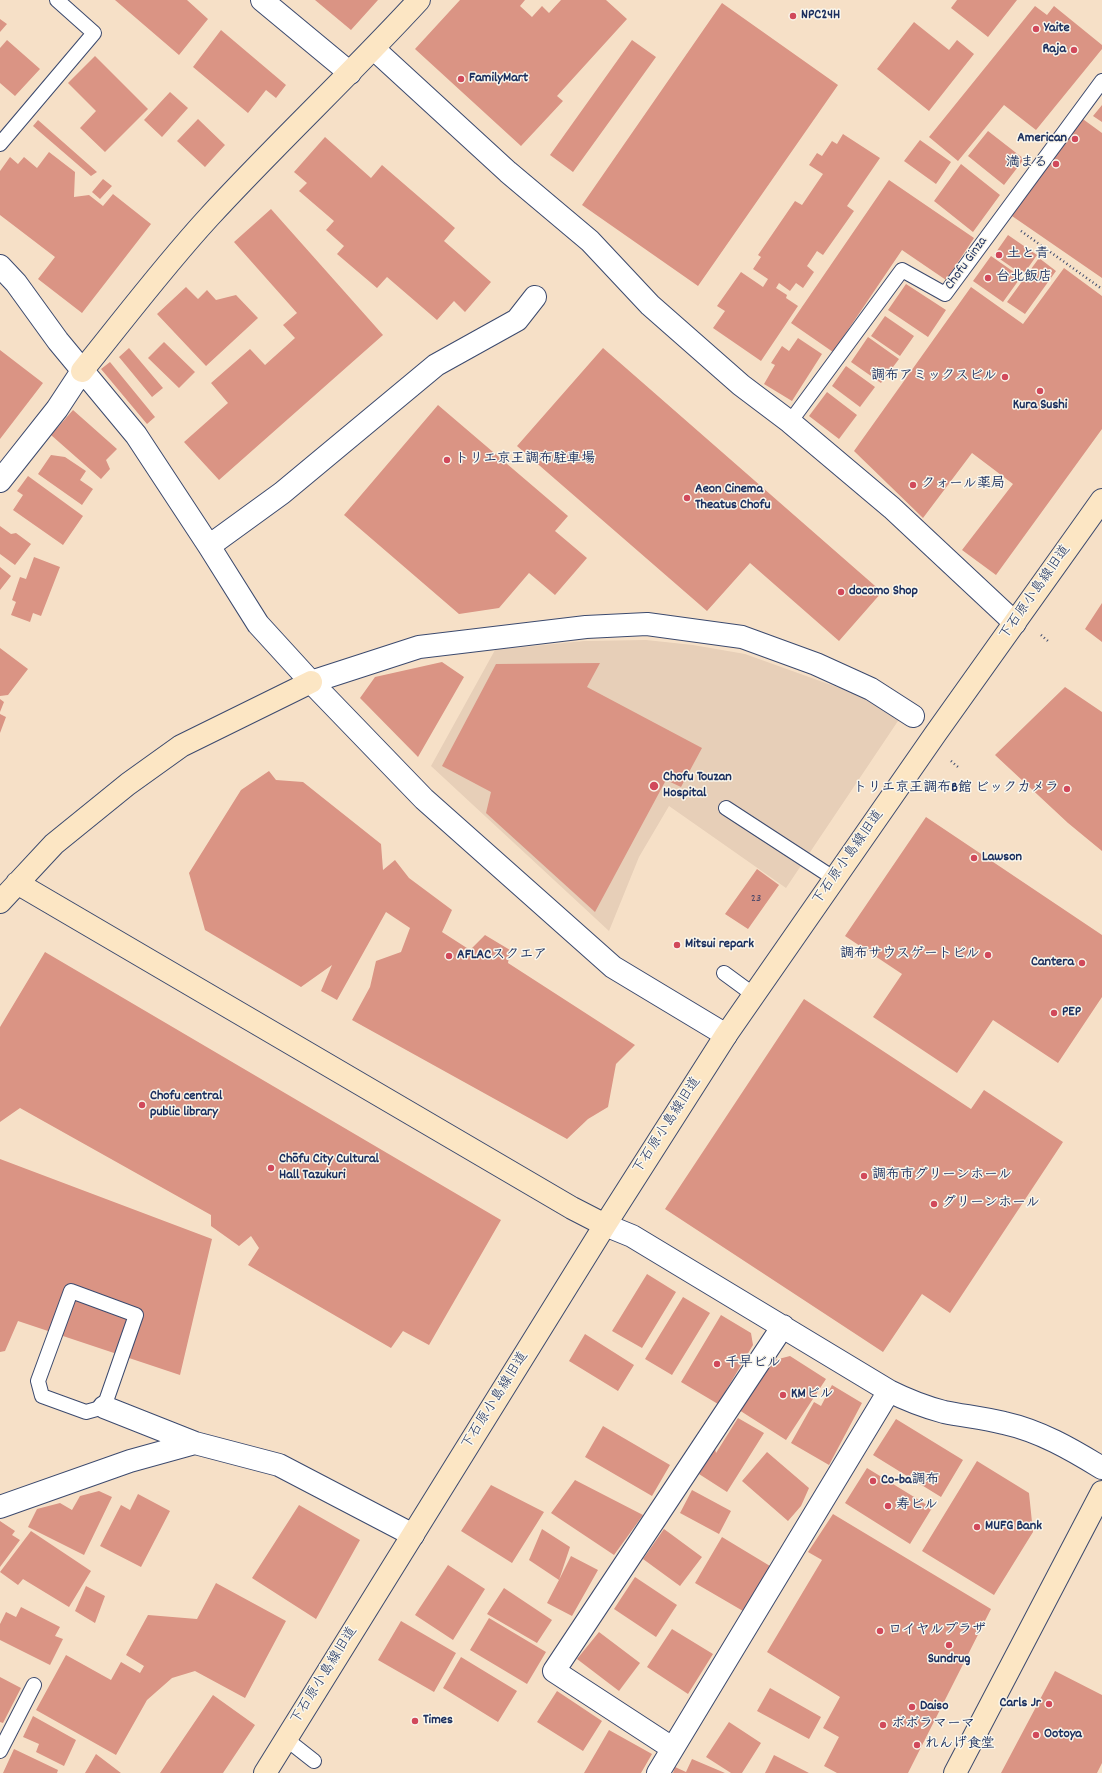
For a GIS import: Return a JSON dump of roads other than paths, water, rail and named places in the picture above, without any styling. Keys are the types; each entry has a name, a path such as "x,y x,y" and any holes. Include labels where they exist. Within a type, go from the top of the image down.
{"street":[{"path":"262,0 350,74"},
{"path":"0,481 57,408 82,371 165,267 209,217 350,74 419,0"},
{"path":"374,49 508,172 590,241 650,305 741,385 790,422 892,508 1015,623"},
{"path":"0,266 16,283 58,341 82,371 136,435 258,624 312,682 424,799 613,967 726,1035"},
{"path":"209,546 282,493 436,366 517,320 535,297"},
{"name":"下石原小島線旧道","path":"265,1773 605,1225 726,1035 1102,500"},
{"path":"0,902 54,844 128,784 181,746 312,682 419,647 586,627 647,624 697,630 742,637 816,664 871,690 913,716"},
{"path":"17,883 572,1208 605,1225 632,1236 889,1391 915,1404 943,1412 1005,1423 1029,1430 1053,1440 1102,1468"},
{"path":"672,1748 554,1671 783,1326"},
{"path":"658,1773 889,1391"},
{"path":"104,1407 195,1443 279,1465 413,1535"},
{"path":"0,1507 130,1461 195,1443"},
{"path":"955,1773 1102,1492"}],"lane":[{"path":"0,144 94,33 57,0"},
{"name":"Chofu Ginza","path":"790,422 902,270 945,294 1102,80"},
{"path":"726,808 835,879"},
{"path":"724,973 754,995"},
{"path":"70,1291 136,1315 104,1407 86,1412 42,1396 38,1381 70,1291"},
{"path":"0,1751 34,1685"},
{"path":"286,1739 314,1761"}],"place":[{"name":"NPC24H","path":"793,16"},
{"name":"Yaite","path":"1036,29"},
{"name":"Raja","path":"1074,50"},
{"name":"FamilyMart","path":"461,79"},
{"name":"American","path":"1075,139"},
{"name":"満まる","path":"1056,164"},
{"name":"土と青","path":"999,255"},
{"name":"台北飯店","path":"988,278"},
{"name":"調布アミックスビル","path":"1005,377"},
{"name":"Kura Sushi","path":"1040,391"},
{"name":"トリエ京王調布駐車場","path":"447,460"},
{"name":"クォール薬局","path":"913,485"},
{"name":"Aeon Cinema Theatus Chofu","path":"687,498"},
{"name":"docomo Shop","path":"841,592"},
{"name":"Chofu Touzan Hospital","path":"654,786"},
{"name":"トリエ京王調布B館 ビックカメラ","path":"1067,789"},
{"name":"Lawson","path":"974,858"},
{"name":"Mitsui repark","path":"677,945"},
{"name":"調布サウスゲートビル","path":"988,955"},
{"name":"AFLACスクエア","path":"449,956"},
{"name":"Cantera","path":"1082,963"},
{"name":"PEP","path":"1054,1013"},
{"name":"Chofu central public library","path":"142,1105"},
{"name":"Chōfu City Cultural Hall Tazukuri","path":"271,1168"},
{"name":"調布市グリーンホール","path":"864,1176"},
{"name":"グリーンホール","path":"934,1204"},
{"name":"千早ビル","path":"717,1364"},
{"name":"KMビル","path":"783,1395"},
{"name":"Co-ba調布","path":"873,1481"},
{"name":"寿ビル","path":"888,1506"},
{"name":"MUFG Bank","path":"977,1527"},
{"name":"ロイヤルプラザ","path":"880,1631"},
{"name":"Sundrug","path":"949,1645"},
{"name":"Carls Jr","path":"1049,1704"},
{"name":"Daiso","path":"912,1707"},
{"name":"Times","path":"415,1721"},
{"name":"ボボラマーマ","path":"883,1725"},
{"name":"Ootoya","path":"1036,1735"},
{"name":"れんげ食堂","path":"917,1745"}]}
